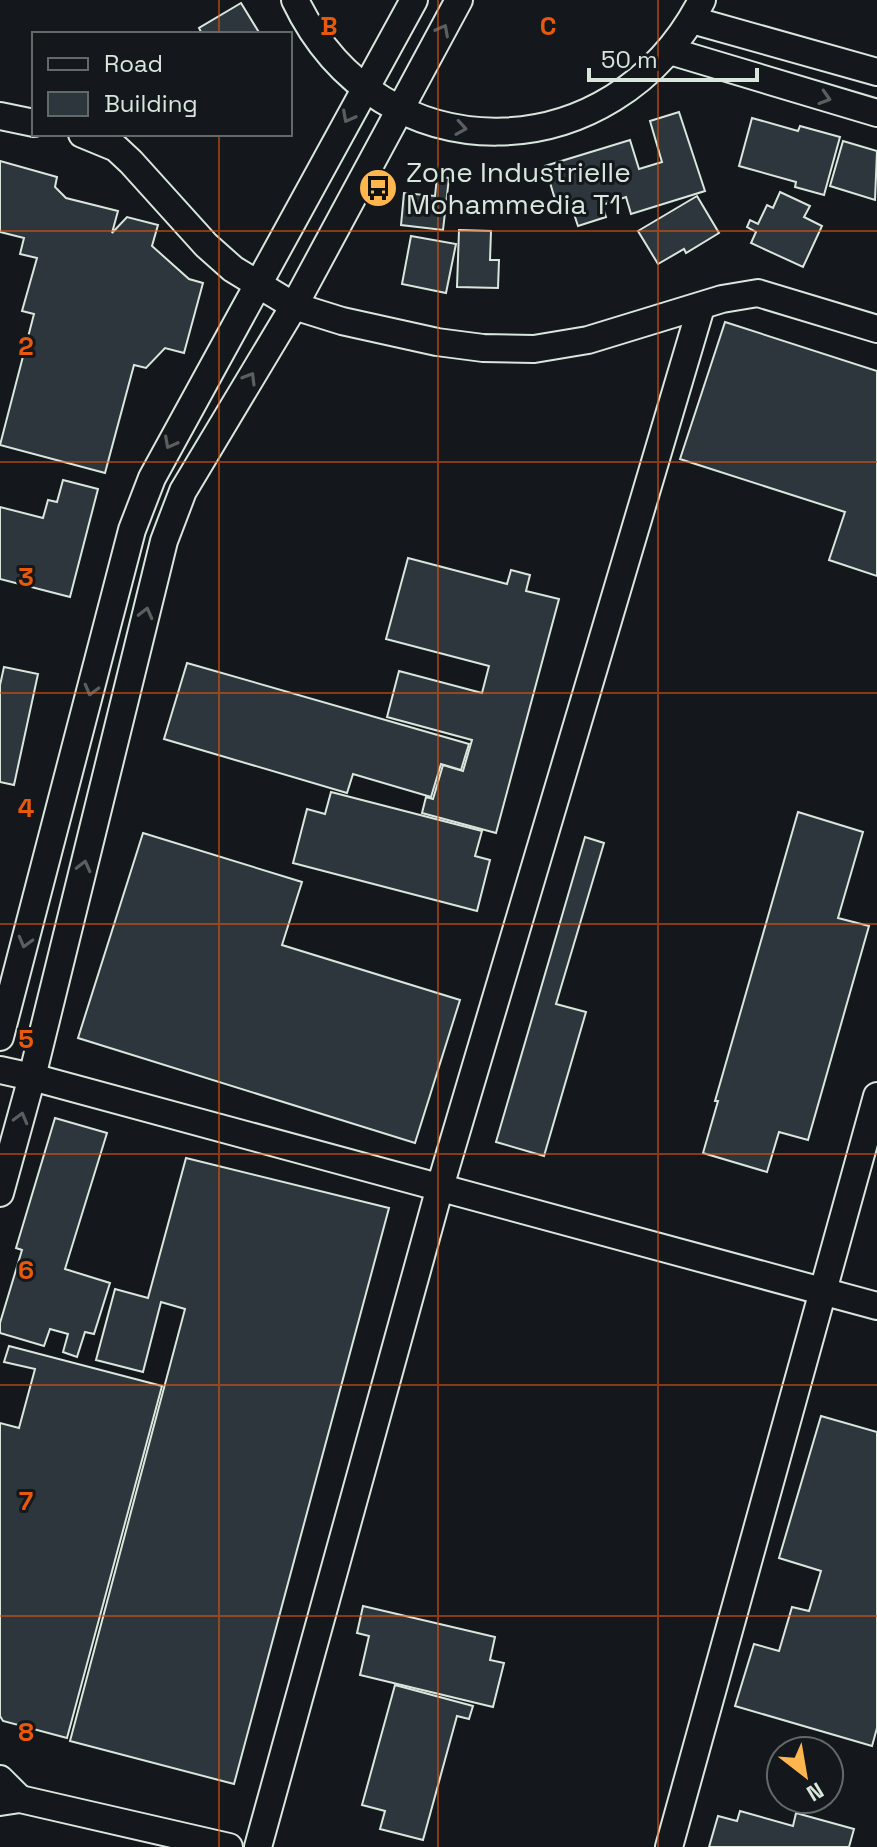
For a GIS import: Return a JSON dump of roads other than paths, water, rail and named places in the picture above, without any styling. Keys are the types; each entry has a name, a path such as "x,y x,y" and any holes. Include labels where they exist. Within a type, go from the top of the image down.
{"lane":[{"path":"295,0 315,36 330,55 364,87 401,109 447,126 472,130 521,131 545,127 592,111 614,99 653,69 670,51 697,10 877,72"},
{"path":"0,1037 132,530 152,478 414,0"},
{"path":"0,1193 32,1077 164,541 183,491 294,306 459,0"},
{"path":"670,51 877,113"},
{"path":"0,116 32,123"},
{"path":"87,136 116,148 206,245 233,269 294,306 342,321 483,348 534,349 588,340 740,294 758,293 877,329"},
{"path":"258,1847 440,1187 701,307"},
{"path":"0,1070 877,1306"},
{"path":"669,1847 877,1096"},
{"path":"0,1779 10,1800 229,1847"}],"place":[{"name":"Zone Industrielle Mohammedia T1","path":"378,188"}]}
